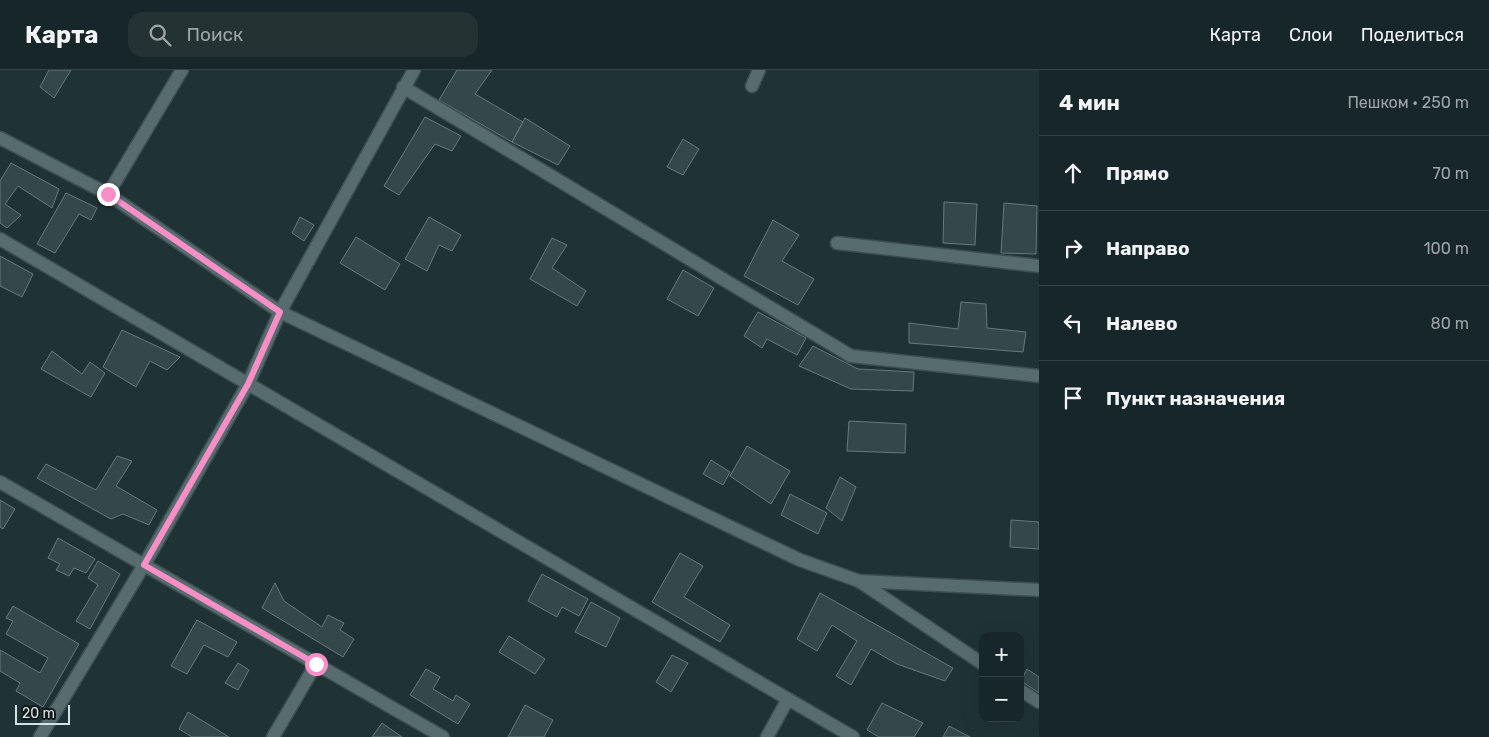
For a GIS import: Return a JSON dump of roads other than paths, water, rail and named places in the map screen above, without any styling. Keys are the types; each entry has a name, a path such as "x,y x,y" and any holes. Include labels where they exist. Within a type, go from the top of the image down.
{"street":[{"path":"108,194 182,70"},
{"path":"40,737 144,565 248,384 280,312 414,70"},
{"path":"752,86 760,70"},
{"path":"403,87 851,356 1039,376"},
{"path":"0,138 108,194 280,312 800,560 859,581 979,661"},
{"path":"0,239 853,737"},
{"path":"837,243 1039,266"},
{"path":"0,482 442,737"},
{"path":"859,581 1039,590"},
{"path":"272,737 316,664"},
{"path":"1024,693 1039,702"},
{"path":"767,737 788,699"}]}
